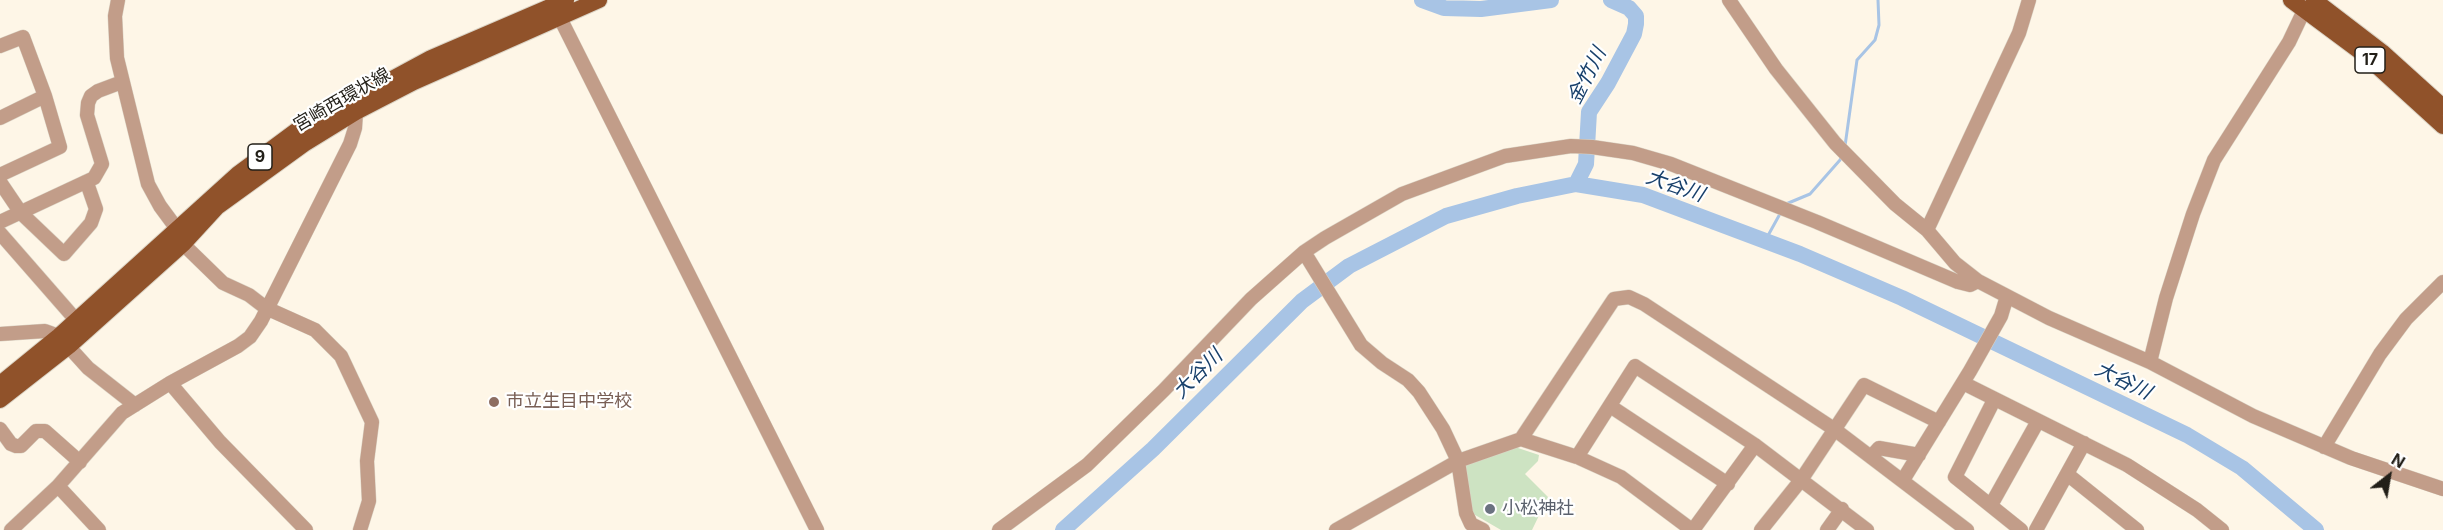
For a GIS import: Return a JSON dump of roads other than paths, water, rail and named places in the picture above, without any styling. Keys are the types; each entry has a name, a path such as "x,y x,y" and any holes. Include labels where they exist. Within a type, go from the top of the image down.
{"main road":[{"name":"宮崎西環状線","path":"0,400 180,236 238,174 296,131 431,58 558,6 599,0"},
{"name":"17","path":"2304,2 2382,52 2443,107"},
{"name":"17","path":"2304,2 2443,126"},
{"name":"宮崎西環状線","path":"0,384 64,341 76,320 217,207 304,144 356,112 558,6"}],"street":[{"path":"118,0 115,16 117,58 148,184 160,206 180,236 224,283 249,295 266,308 315,330 341,356 372,422 368,461 369,501 360,530"},
{"path":"1729,0 1776,69 1835,143 1895,204 1927,230 1955,263 1978,281 2115,348 2151,362 2253,416 2324,447 2443,489"},
{"path":"1927,230 2019,33 2029,0"},
{"path":"2151,362 2166,298 2193,214 2214,160 2289,42 2304,2"},
{"path":"558,6 817,530"},
{"path":"0,46 23,37 45,96 60,147 0,175"},
{"path":"0,222 94,178 102,164 87,115 88,103 91,96 98,91 122,82"},
{"path":"0,118 45,96"},
{"path":"11,530 58,486 122,413 250,337 350,144 355,128 356,112"},
{"path":"999,530 1087,465 1164,390 1251,299 1325,238 1402,194 1505,156 1571,146 1633,153 1671,164 1817,222 1958,282 1970,285 1978,281"},
{"path":"0,182 21,213 64,254 91,223 94,216 96,209 87,183"},
{"path":"0,233 76,320"},
{"path":"1306,254 1361,345 1382,363 1408,380 1419,392 1443,429 1458,461 1466,513 1471,524 1483,530"},
{"path":"2324,447 2380,354 2399,328 2443,282"},
{"path":"1903,480 1967,377 2001,316 2007,296"},
{"path":"1336,530 1458,461 1521,439 1614,299 1629,297 1644,304 1834,429 1966,530"},
{"path":"0,334 45,331 64,341 88,368 135,405"},
{"path":"1577,458 1635,366 1755,445 1867,530"},
{"path":"1967,377 1994,400 2084,443 2173,494 2222,530"},
{"path":"170,383 220,442 306,530"},
{"path":"1761,530 1801,480 1864,384 1939,422"},
{"path":"1994,400 1955,477 2021,530"},
{"path":"1610,406 1728,484"},
{"path":"1991,505 2038,421"},
{"path":"0,429 11,444 16,446 21,446 36,431 45,431 80,462"},
{"path":"1521,439 1577,458 1621,477 1693,530 1755,445"},
{"path":"2042,528 2084,443"},
{"path":"1871,457 1879,448 1918,455"},
{"path":"2067,474 2137,530"},
{"path":"58,486 99,530"},
{"path":"1827,530 1842,509"}],"waterway":[{"name":"金竹川","path":"1422,0 1444,8 1481,9 1551,0"},
{"name":"金竹川","path":"1576,184 1586,164 1589,112 1608,83 1634,34 1636,24 1636,16 1629,8 1611,0"},
{"path":"1845,146 1857,60 1875,40 1879,25 1878,0"},
{"path":"1786,204 1810,194 1842,155"},
{"name":"大谷川","path":"1063,530 1153,449 1302,301 1349,266 1446,216 1517,196 1576,184 1643,195 1800,254 1902,298 2187,435 2242,468 2316,530"},
{"path":"1765,241 1781,212"}],"place":[{"name":"市立生目中学校","path":"494,402"},
{"name":"小松神社","path":"1490,509"}]}
